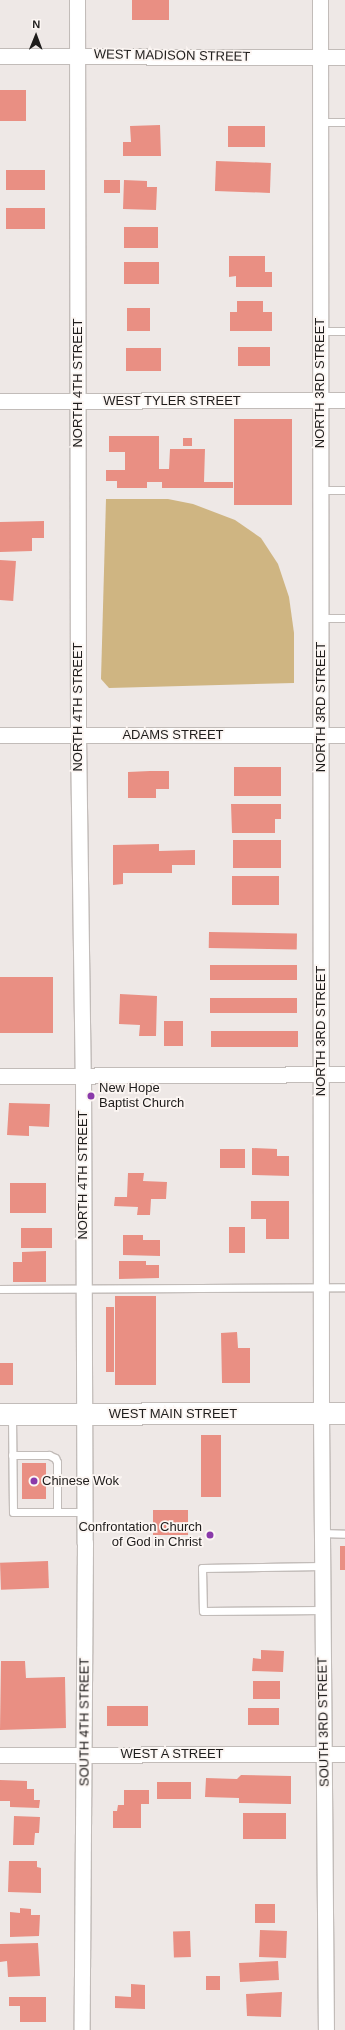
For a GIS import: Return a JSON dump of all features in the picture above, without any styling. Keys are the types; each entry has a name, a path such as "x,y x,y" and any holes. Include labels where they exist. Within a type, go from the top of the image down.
{"main road":[{"name":"WEST MAIN STREET","path":"6,1414 345,1413"}],"street":[{"name":"NORTH 4TH STREET","path":"77,0 78,735 83,1075 83,1414"},
{"name":"NORTH 3RD STREET","path":"320,0 321,1413"},
{"name":"WEST MADISON STREET","path":"0,56 77,55 345,57"},
{"name":"WEST TYLER STREET","path":"0,401 345,400"},
{"name":"ADAMS STREET","path":"0,736 345,735"},
{"path":"0,1076 345,1074"},
{"name":"SOUTH 3RD STREET","path":"321,1413 321,1533 325,1754 326,2030"},
{"name":"SOUTH 4TH STREET","path":"82,2030 85,1755 83,1414"},
{"name":"WEST A STREET","path":"0,1755 345,1754"}],"lane":[{"path":"320,122 345,122"},
{"path":"320,331 345,331"},
{"path":"321,490 345,490"},
{"path":"321,618 345,618"},
{"path":"0,1289 82,1290 345,1287"},
{"path":"6,1414 12,1455 13,1512 83,1512"},
{"path":"12,1455 49,1455 55,1458 57,1462 57,1512"},
{"path":"321,1533 345,1534"},
{"path":"322,1566 202,1568 203,1611 323,1610"}],"shaded area":[{"path":"106,499 168,499 193,504 235,520 261,538 278,564 289,597 294,633 294,683 109,688 101,679"}],"building":[{"path":"132,0 169,0 169,20 132,20"},
{"path":"0,90 26,90 26,121 0,121"},
{"path":"160,125 161,156 123,156 123,142 131,142 130,126"},
{"path":"228,126 265,126 265,147 228,147"},
{"path":"216,161 271,163 270,193 215,191"},
{"path":"6,170 45,170 45,190 6,190"},
{"path":"104,180 120,180 120,193 104,193"},
{"path":"124,180 147,181 147,187 157,187 156,210 123,209"},
{"path":"6,208 45,208 45,229 6,229"},
{"path":"124,227 158,227 158,248 124,248"},
{"path":"229,256 265,256 265,272 272,272 272,287 236,287 236,276 229,277"},
{"path":"124,262 159,262 159,284 124,284"},
{"path":"237,301 263,301 263,312 272,312 272,331 230,331 230,312 237,312"},
{"path":"127,308 150,308 150,331 127,331"},
{"path":"238,347 270,347 270,366 238,366"},
{"path":"126,348 161,348 161,371 126,371"},
{"path":"234,419 292,419 292,505 234,505"},
{"path":"109,436 159,436 159,469 169,469 170,449 205,449 204,482 233,482 233,488 162,488 162,482 147,482 147,488 117,488 117,481 106,481 106,470 125,470 125,452 109,452"},
{"path":"183,438 192,438 192,446 183,446"},
{"path":"44,521 44,538 32,538 32,551 0,552 0,522"},
{"path":"0,560 16,561 13,601 0,600"},
{"path":"234,767 281,767 281,796 234,796"},
{"path":"169,771 169,789 156,789 156,798 128,798 128,772"},
{"path":"231,804 281,804 281,819 275,819 275,833 232,833"},
{"path":"233,840 281,840 281,868 233,868"},
{"path":"159,844 159,851 195,850 195,865 172,865 172,873 123,873 123,884 113,885 113,845"},
{"path":"232,876 279,876 279,905 232,905"},
{"path":"209,932 297,934 297,950 209,948"},
{"path":"210,965 297,965 297,980 210,980"},
{"path":"0,977 53,977 53,1033 0,1033"},
{"path":"120,994 157,996 156,1036 139,1036 140,1025 119,1024"},
{"path":"210,998 297,998 297,1013 210,1013"},
{"path":"164,1021 183,1021 183,1046 164,1046"},
{"path":"211,1031 298,1031 298,1047 211,1047"},
{"path":"9,1103 50,1104 49,1127 29,1126 29,1136 7,1135"},
{"path":"252,1148 277,1149 277,1156 289,1156 289,1176 252,1175"},
{"path":"220,1149 245,1149 245,1168 220,1168"},
{"path":"128,1173 144,1173 143,1181 167,1182 166,1199 151,1199 150,1215 137,1215 138,1207 114,1206 115,1197 127,1197"},
{"path":"10,1183 46,1183 46,1213 10,1213"},
{"path":"251,1201 289,1201 289,1239 266,1239 266,1219 251,1219"},
{"path":"229,1227 245,1227 245,1253 229,1253"},
{"path":"21,1228 52,1228 52,1248 21,1248"},
{"path":"123,1235 143,1235 143,1240 160,1240 160,1256 123,1255"},
{"path":"46,1251 46,1282 13,1282 13,1262 22,1262 22,1252"},
{"path":"119,1261 146,1261 146,1265 159,1265 159,1278 119,1279"},
{"path":"115,1296 156,1296 156,1385 115,1385"},
{"path":"106,1307 114,1307 114,1372 106,1372"},
{"path":"237,1332 238,1348 250,1348 250,1383 222,1383 221,1333"},
{"path":"0,1363 13,1363 13,1385 0,1385"},
{"path":"201,1435 221,1435 221,1497 201,1497"},
{"name":"Chinese Wok","path":"22,1463 46,1463 46,1499 22,1499"},
{"path":"153,1510 188,1510 188,1535 153,1535"},
{"path":"340,1546 345,1546 345,1570 340,1570"},
{"path":"48,1561 49,1588 1,1590 0,1563"},
{"path":"261,1650 284,1651 283,1672 252,1671 253,1658 261,1659"},
{"path":"1,1661 25,1661 26,1678 65,1677 66,1728 0,1730"},
{"path":"253,1681 280,1681 280,1699 253,1699"},
{"path":"107,1706 148,1706 148,1726 107,1726"},
{"path":"248,1708 279,1708 279,1725 248,1725"},
{"path":"241,1775 291,1776 291,1804 239,1803 239,1798 205,1797 206,1778 237,1779"},
{"path":"0,1780 27,1781 27,1789 34,1789 34,1800 40,1800 39,1808 10,1807 10,1801 0,1801"},
{"path":"157,1782 191,1782 191,1799 157,1799"},
{"path":"124,1790 149,1790 149,1804 141,1804 141,1828 113,1828 113,1811 117,1811 118,1805 124,1805"},
{"path":"243,1813 286,1813 286,1839 243,1839"},
{"path":"14,1816 40,1817 39,1833 35,1833 34,1845 13,1845"},
{"path":"9,1861 37,1861 37,1867 41,1868 41,1893 8,1892"},
{"path":"255,1904 275,1904 275,1923 255,1923"},
{"path":"20,1908 31,1909 31,1915 40,1915 39,1936 10,1937 10,1912 20,1913"},
{"path":"260,1930 287,1931 286,1958 259,1957"},
{"path":"190,1931 191,1957 174,1958 173,1932"},
{"path":"38,1943 40,1976 8,1977 7,1961 0,1962 0,1944"},
{"path":"278,1961 279,1980 240,1982 239,1963"},
{"path":"206,1976 220,1976 220,1990 206,1990"},
{"path":"131,1984 145,1985 145,2009 115,2008 115,1996 131,1997"},
{"path":"282,1992 281,2017 247,2016 246,1994"},
{"path":"9,1997 46,1997 46,2022 20,2022 20,2006 9,2006"}],"place":[{"name":"New Hope Baptist Church","path":"91,1096"},
{"name":"Chinese Wok","path":"34,1481"},
{"name":"Confrontation Church of God in Christ","path":"210,1535"}]}
